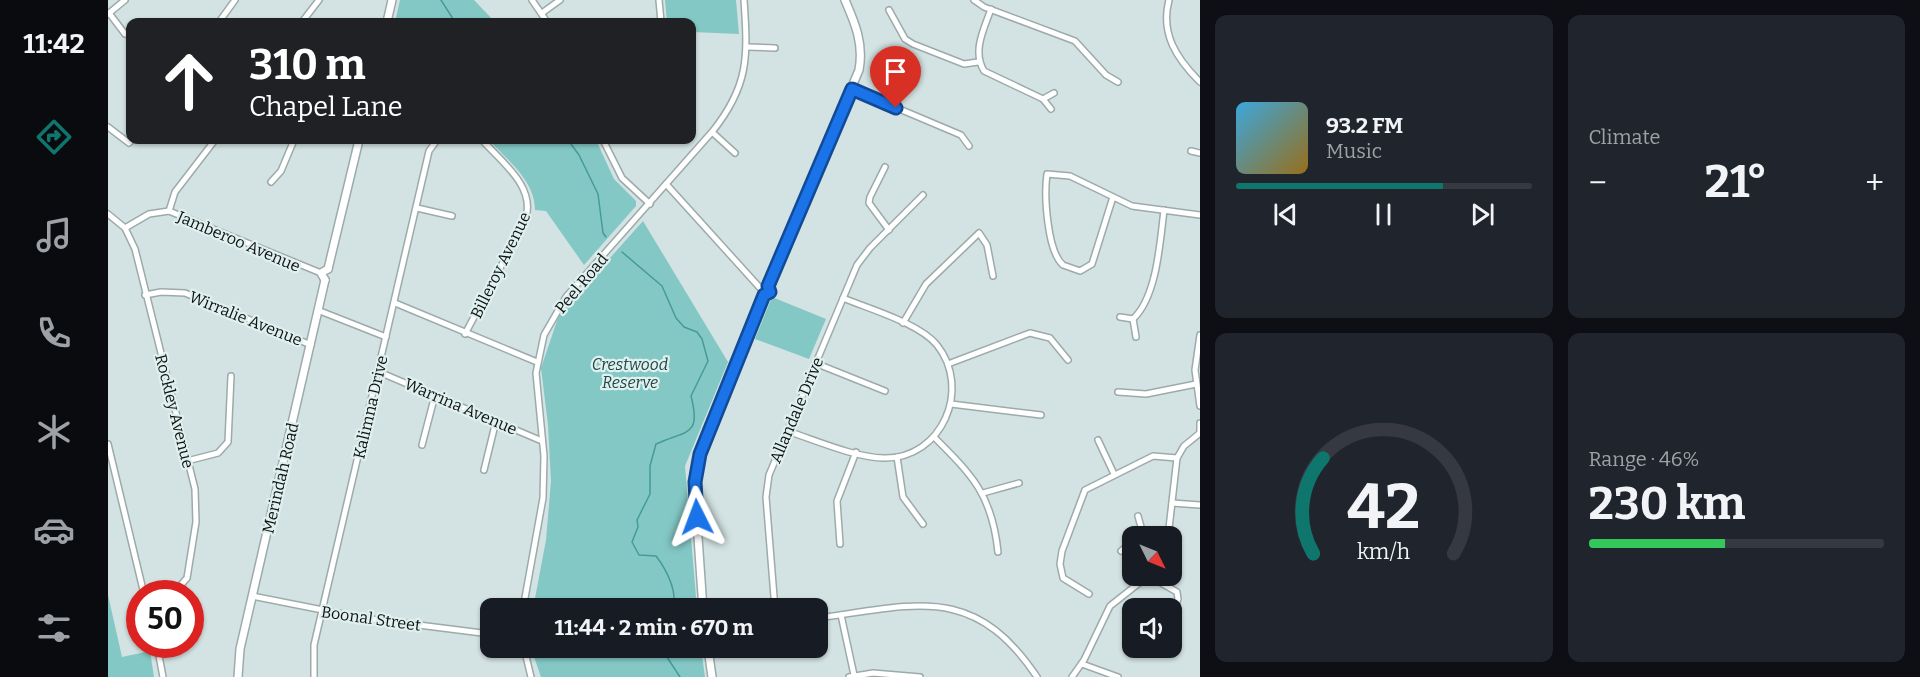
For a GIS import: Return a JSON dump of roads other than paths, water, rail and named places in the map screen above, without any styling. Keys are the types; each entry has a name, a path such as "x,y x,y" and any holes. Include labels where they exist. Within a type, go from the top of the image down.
{"main road":[{"path":"388,18 392,0"},
{"path":"702,598 695,494 698,463 764,290 852,89 860,62 861,45 845,0"},
{"name":"Merindah Road","path":"238,677 240,649 320,311 324,274 358,144"},
{"path":"709,658 712,677"}],"street":[{"path":"125,0 109,14 125,34"},
{"path":"222,18 235,0"},
{"path":"305,18 319,0"},
{"path":"532,0 545,18"},
{"path":"542,13 560,0"},
{"path":"659,0 661,18"},
{"name":"Peel Road","path":"525,598 543,498 537,362 544,335 557,309 726,115 739,91 746,66 744,0"},
{"path":"974,0 991,9 1075,41 1106,75 1118,82"},
{"path":"1169,0 1166,19 1172,47 1200,82"},
{"path":"991,9 978,48 978,62 984,71 993,77 1043,99 1051,109"},
{"path":"889,10 905,39 913,44 964,64 978,62"},
{"path":"747,47 775,48"},
{"path":"852,89 962,135 969,146"},
{"path":"1043,99 1054,93"},
{"path":"108,127 126,141"},
{"path":"712,132 735,153"},
{"path":"169,211 175,192 212,144"},
{"path":"271,182 281,171 292,144"},
{"name":"Kalimna Drive","path":"314,677 313,657 322,611 429,151 434,144"},
{"name":"Billeroy Avenue","path":"465,334 525,221 529,206 524,188 486,144"},
{"path":"605,144 622,178 650,204"},
{"path":"1196,152 1200,146"},
{"path":"885,167 869,203 889,230"},
{"path":"1113,197 1092,264 1084,270 1073,270 1060,263 1054,253 1045,192 1047,174 1070,176 1132,206 1200,215"},
{"path":"666,184 764,290"},
{"name":"Allandale Drive","path":"774,598 766,497 769,475 857,265 923,195"},
{"path":"417,208 452,216"},
{"path":"1132,319 1145,303 1156,265 1164,210"},
{"name":"Jamberoo Avenue","path":"125,228 149,214 169,211 324,274"},
{"name":"Rockley Avenue","path":"108,214 125,228 135,249 197,507 185,580"},
{"path":"903,323 926,284 979,233 987,245 993,276"},
{"name":"Wirralie Avenue","path":"145,295 161,292 185,293 311,345"},
{"path":"787,431 882,458 897,457 915,451 934,437 944,422 951,404 952,381 948,364 931,340 903,323 843,298"},
{"path":"395,303 537,362"},
{"path":"320,311 386,337"},
{"path":"1120,317 1132,319"},
{"path":"1132,319 1136,337"},
{"path":"948,364 1030,333 1040,333 1050,338 1068,360"},
{"path":"1200,336 1196,359 1196,384 1200,406"},
{"path":"815,363 885,391"},
{"name":"Warrina Avenue","path":"379,372 542,441"},
{"path":"187,461 218,453 228,442 231,376"},
{"path":"1118,392 1146,394 1196,384"},
{"path":"422,445 435,395"},
{"path":"951,404 1041,416"},
{"path":"484,470 496,421"},
{"path":"1169,526 1177,458 1184,446 1200,433 1200,423"},
{"path":"934,437 961,464 983,493 995,521 998,552"},
{"path":"1098,440 1114,474"},
{"path":"108,444 141,580"},
{"path":"840,544 837,501 856,452"},
{"path":"1089,594 1072,585 1060,570 1060,559 1082,492 1090,485 1153,456 1177,458"},
{"path":"897,457 903,497 923,524"},
{"path":"983,493 1019,483"},
{"path":"1172,503 1200,504"},
{"path":"1138,516 1140,526"},
{"path":"1072,677 1082,664 1096,625 1110,602 1129,586"},
{"path":"1166,586 1177,592 1178,598"},
{"name":"Boonal Street","path":"252,596 322,611 480,632"},
{"path":"828,617 918,605 956,609 978,618 1005,636 1037,677"},
{"path":"841,615 851,676 873,673 920,677"},
{"path":"159,658 163,677"},
{"path":"526,658 531,677"},
{"path":"1082,664 1119,677"}],"waterway":[{"path":"441,0 452,18"},
{"path":"571,144 579,155 598,194 603,233 606,237"},
{"path":"622,252 662,286 676,318 684,327 697,332 702,339 708,361 691,396 694,410 692,426 683,434 656,444 650,466 650,494 637,520 638,527 632,542 639,555 656,556 670,581 674,598"},
{"path":"668,658 680,677"}],"park label":[{"name":"Crestwood Reserve","path":"630,373"}]}
